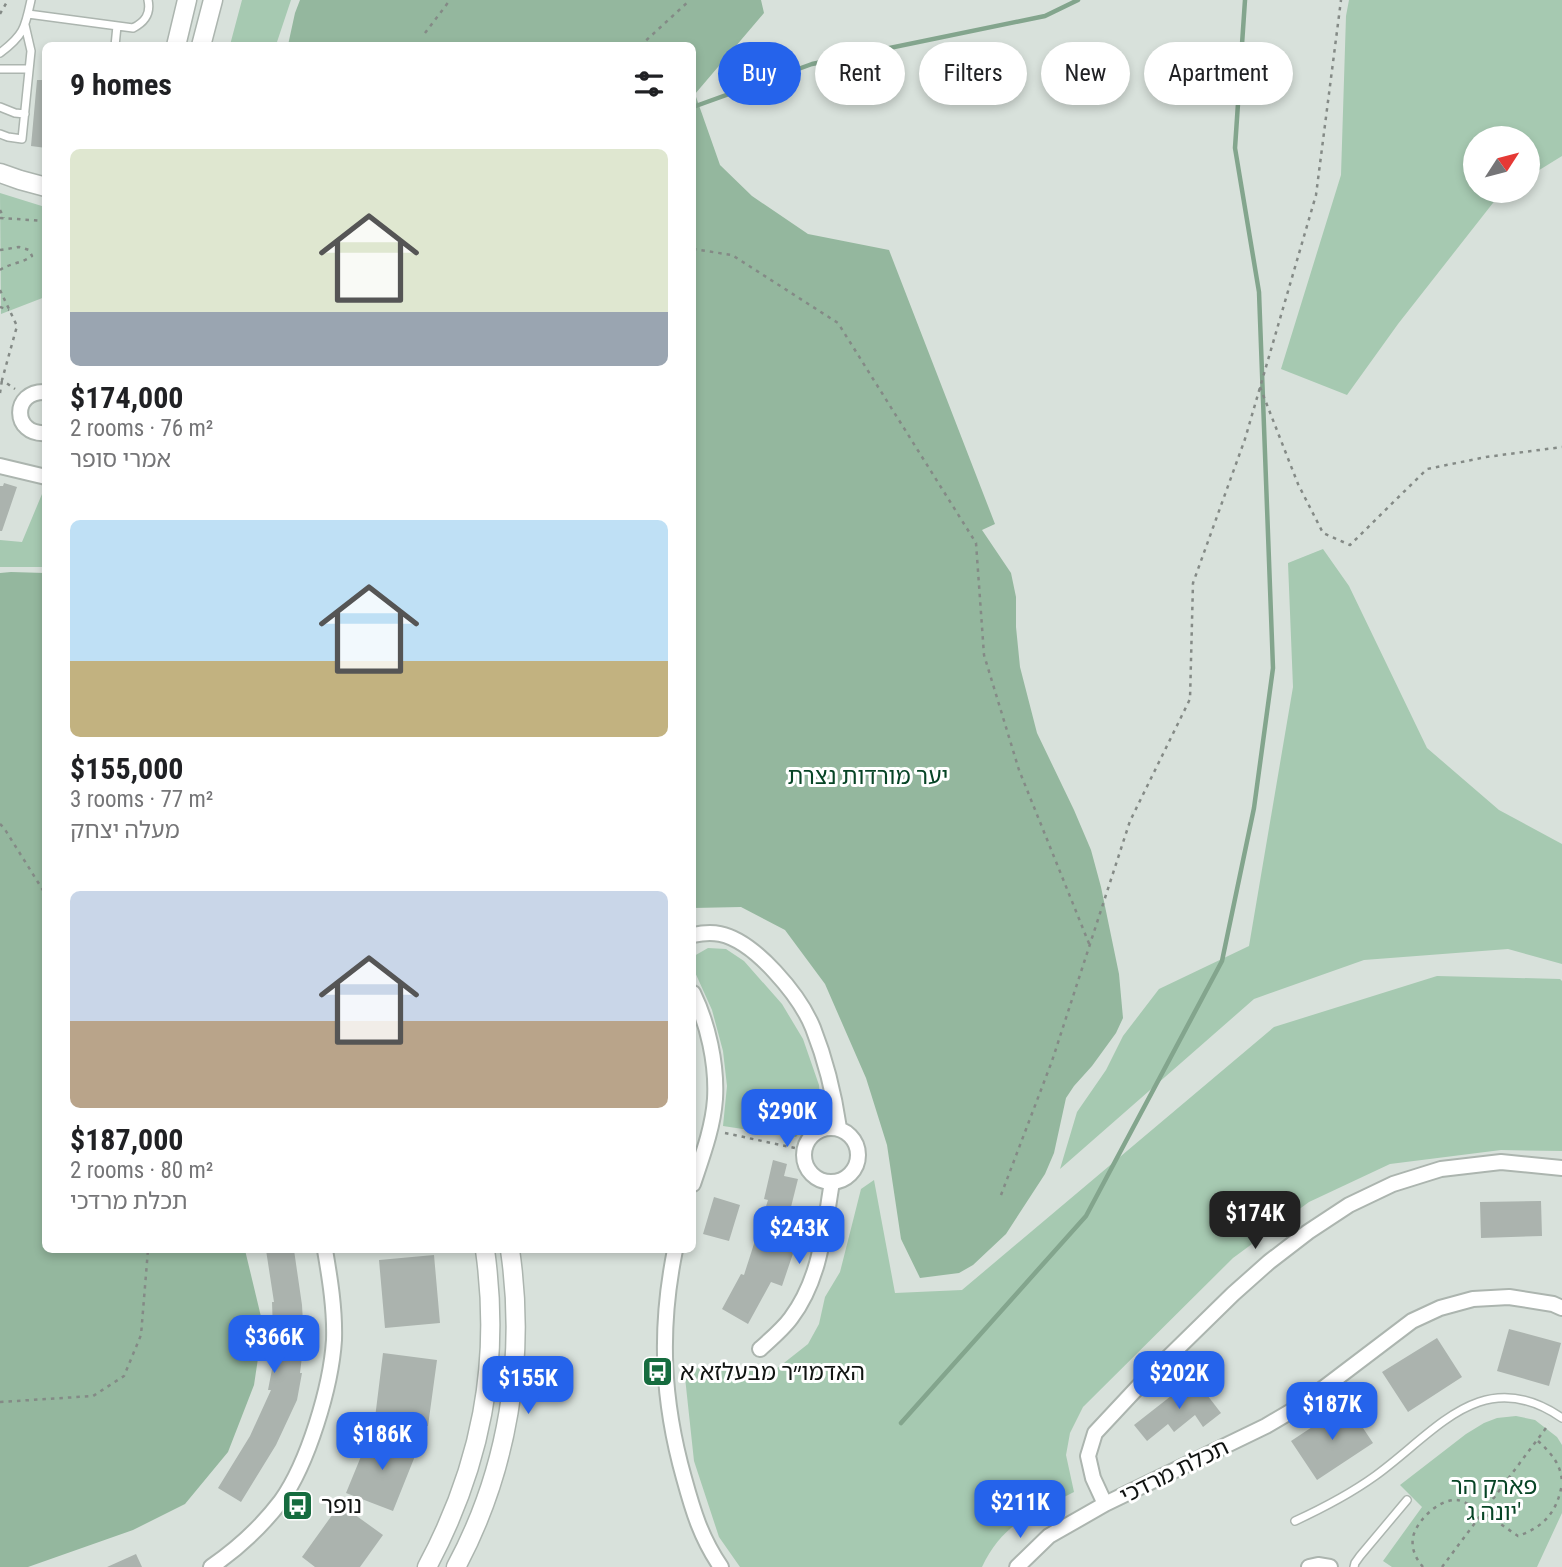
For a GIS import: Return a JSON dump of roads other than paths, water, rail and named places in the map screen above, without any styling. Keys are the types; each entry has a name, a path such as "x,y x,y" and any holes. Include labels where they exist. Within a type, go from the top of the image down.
{"street":[{"path":"177,42 187,0"},
{"path":"202,42 213,0"},
{"path":"0,173 42,186"},
{"path":"42,393 31,394 20,410 22,423 32,432 42,433"},
{"path":"0,466 42,476"},
{"path":"696,934 709,932 736,940 759,956 797,1000 812,1025 823,1056 839,1128"},
{"path":"696,1001 708,1031 715,1099 710,1129 696,1174"},
{"path":"839,1128 854,1140 858,1148 855,1168 841,1180 822,1181 808,1169 804,1150 815,1133 823,1129 839,1128"},
{"path":"1105,1504 1093,1478 1088,1457 1095,1433 1233,1294 1308,1232 1349,1205 1393,1184 1441,1169 1502,1162 1562,1168"},
{"path":"760,1349 790,1320 809,1287 817,1268 832,1182"},
{"path":"211,1567 232,1552 281,1500 309,1446 322,1405 334,1340 326,1253"},
{"path":"427,1567 459,1497 485,1407 491,1343 485,1253"},
{"path":"456,1567 483,1506 509,1412 517,1333 515,1279 511,1253"},
{"path":"675,1253 666,1308 664,1348 668,1403 678,1455 700,1530 721,1567"},
{"name":"תכלת מרדכי","path":"1017,1567 1049,1536 1105,1504 1266,1426 1300,1406 1412,1321 1440,1308 1473,1298 1509,1297 1562,1308"},
{"path":"1309,1567 1330,1567"}],"lane":[{"path":"0,52 20,35 31,0"},
{"path":"28,14 133,28 144,22 148,15 148,0"},
{"path":"0,134 22,139 31,51 25,25"},
{"path":"115,42 117,26"},
{"path":"0,69 29,69"},
{"path":"0,107 25,114"},
{"path":"1295,1521 1320,1510 1375,1476 1450,1416 1478,1402 1491,1398 1521,1399 1535,1402 1559,1416"},
{"path":"1354,1567 1360,1556 1407,1500"}],"waterway":[{"path":"696,106 812,64 1045,16 1078,0"},
{"path":"901,1423 1086,1216 1222,961 1254,808 1273,668 1259,292 1235,148 1245,0"}],"place":[{"name":"האדמו״ר מבעלזא א","path":"657,1372"},
{"name":"נופר","path":"298,1505"}],"park label":[{"name":"יער מורדות נצרת","path":"868,776"},
{"name":"פארק הר יונה ג'","path":"1494,1499"}]}
